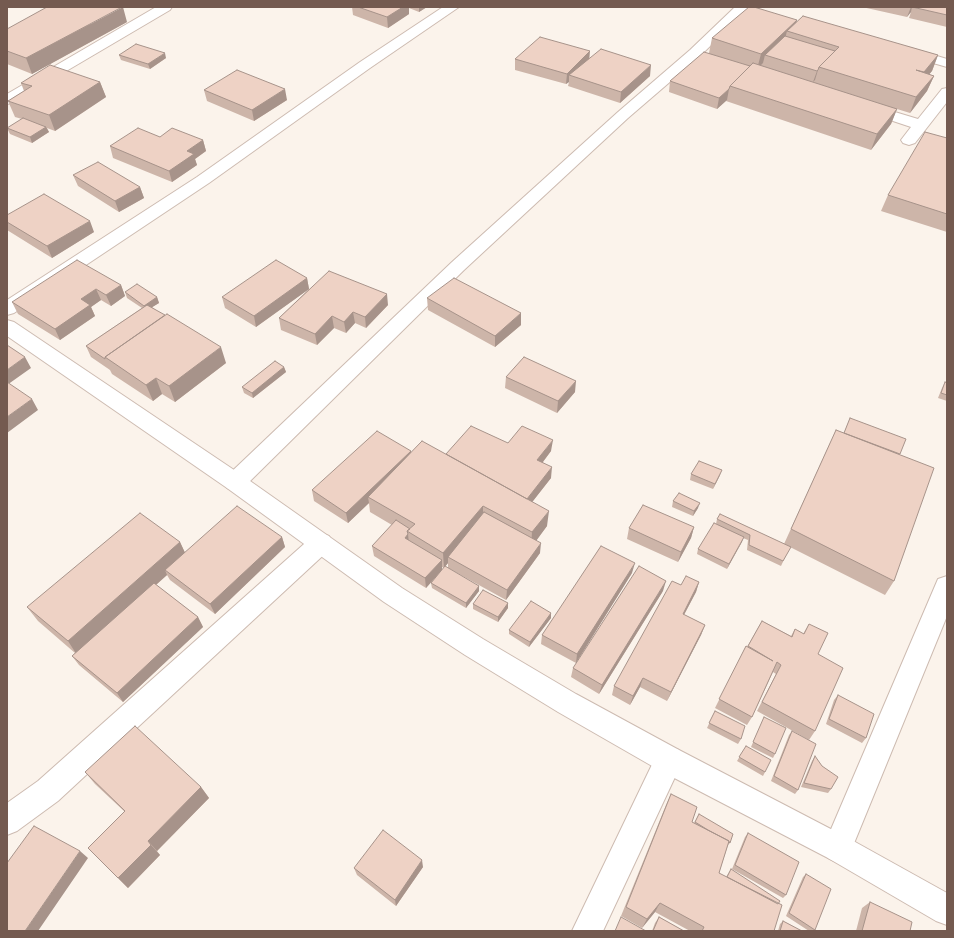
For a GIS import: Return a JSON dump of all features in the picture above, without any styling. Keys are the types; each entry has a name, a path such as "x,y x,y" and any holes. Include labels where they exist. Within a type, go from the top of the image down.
{"street":[{"path":"7,100 165,7"},
{"path":"7,309 203,180 365,65 452,7"},
{"path":"234,482 458,266 623,115 703,56 750,8"},
{"path":"894,48 947,63"},
{"path":"909,140 947,92"},
{"path":"853,103 921,125"},
{"path":"7,327 234,482 393,595 474,647 567,703 669,760 838,848 947,910"},
{"path":"7,821 48,791 321,544"},
{"path":"838,848 947,586"},
{"path":"587,931 669,760"}],"building":[{"path":"47,7 122,7 26,58 7,51 7,29"},
{"path":"358,7 403,7 387,17"},
{"path":"749,7 754,7 797,20 761,54 712,38"},
{"path":"912,7 947,7 947,15"},
{"path":"803,16 938,55 924,72 916,70 934,76 916,97 819,67 839,47 787,31"},
{"path":"785,36 835,51 817,71 765,55"},
{"path":"540,37 590,51 567,74 515,59"},
{"path":"136,44 165,53 148,64 119,55"},
{"path":"601,49 651,65 621,92 569,75"},
{"path":"704,52 750,66 719,98 670,81"},
{"path":"753,63 897,109 877,134 730,86"},
{"path":"50,65 100,82 49,115 8,101 32,86 21,83"},
{"path":"237,70 285,89 252,110 204,90"},
{"path":"23,118 46,127 30,137 7,128"},
{"path":"138,128 160,137 172,128 203,140 187,151 194,154 169,171 110,146"},
{"path":"925,132 947,138 947,214 888,195"},
{"path":"98,162 140,187 115,201 73,175"},
{"path":"44,194 90,221 47,246 7,222 7,215"},
{"path":"77,260 121,285 106,295 96,289 81,299 90,305 55,329 12,302"},
{"path":"276,260 307,278 254,316 222,297"},
{"path":"329,271 387,294 365,317 353,312 344,322 332,316 315,334 279,318"},
{"path":"454,278 521,313 495,336 427,298"},
{"path":"137,284 157,297 144,306 125,292"},
{"path":"147,305 165,315 105,357 105,359 86,346"},
{"path":"167,314 221,347 169,386 156,378 146,385 105,357"},
{"path":"7,345 25,357 7,370"},
{"path":"524,357 576,381 558,401 506,377"},
{"path":"275,361 284,367 252,393 242,387"},
{"path":"7,382 32,399 7,417"},
{"path":"945,382 947,383 947,395 941,393"},
{"path":"850,418 906,439 900,454 844,433"},
{"path":"471,426 508,443 522,426 553,440 537,460 552,467 527,499 446,454"},
{"path":"836,430 934,468 894,581 791,529"},
{"path":"377,431 411,451 346,513 312,490"},
{"path":"422,441 549,511 532,532 483,506 443,553 407,531 415,524 368,497"},
{"path":"699,461 722,470 715,484 691,474"},
{"path":"679,493 700,503 694,511 673,501"},
{"path":"643,505 694,527 681,552 629,528"},
{"path":"237,506 282,537 210,604 165,570"},
{"path":"484,512 541,543 507,590 448,557"},
{"path":"140,513 180,542 68,641 27,607"},
{"path":"720,514 791,547 783,561 749,545 750,535 717,519"},
{"path":"396,520 410,529 407,531 408,534 405,538 442,560 425,578 372,546"},
{"path":"714,523 744,537 729,564 698,549"},
{"path":"601,546 635,563 577,654 542,635"},
{"path":"445,566 479,586 466,603 431,583"},
{"path":"639,566 666,581 602,685 573,668"},
{"path":"686,576 699,582 683,614 705,625 671,692 643,678 633,696 614,686 672,581 681,585"},
{"path":"154,583 198,617 117,693 72,656"},
{"path":"483,590 508,603 498,617 473,604"},
{"path":"531,601 551,613 530,642 509,630"},
{"path":"762,621 792,637 795,629 804,634 809,624 828,633 818,654 843,668 815,731 762,702 781,665 777,662 752,717 719,699 746,646 773,661 748,646"},
{"path":"838,695 874,714 866,738 829,719"},
{"path":"715,711 745,726 741,739 709,723"},
{"path":"764,717 786,728 775,754 753,742"},
{"path":"135,726 201,787 148,841 151,845 118,878 88,848 125,811 85,772"},
{"path":"792,731 816,744 798,790 774,776"},
{"path":"746,746 771,760 765,772 739,757"},
{"path":"815,756 822,766 838,777 831,789 804,783"},
{"path":"671,794 697,807 692,822 729,841 719,873 782,905 774,931 702,931 704,927 660,903 647,919 626,907"},
{"path":"699,814 733,834 730,843 729,841 695,822"},
{"path":"34,826 80,851 25,931 7,931 7,863"},
{"path":"383,830 422,860 395,900 354,868"},
{"path":"748,833 799,862 786,895 735,865"},
{"path":"731,869 780,901 778,904 727,877"},
{"path":"806,874 831,889 815,930 789,913"},
{"path":"870,902 912,922 910,931 862,931"},
{"path":"621,917 646,931 615,931"},
{"path":"659,917 684,931 653,931"},
{"path":"783,921 802,931 780,931"}]}
